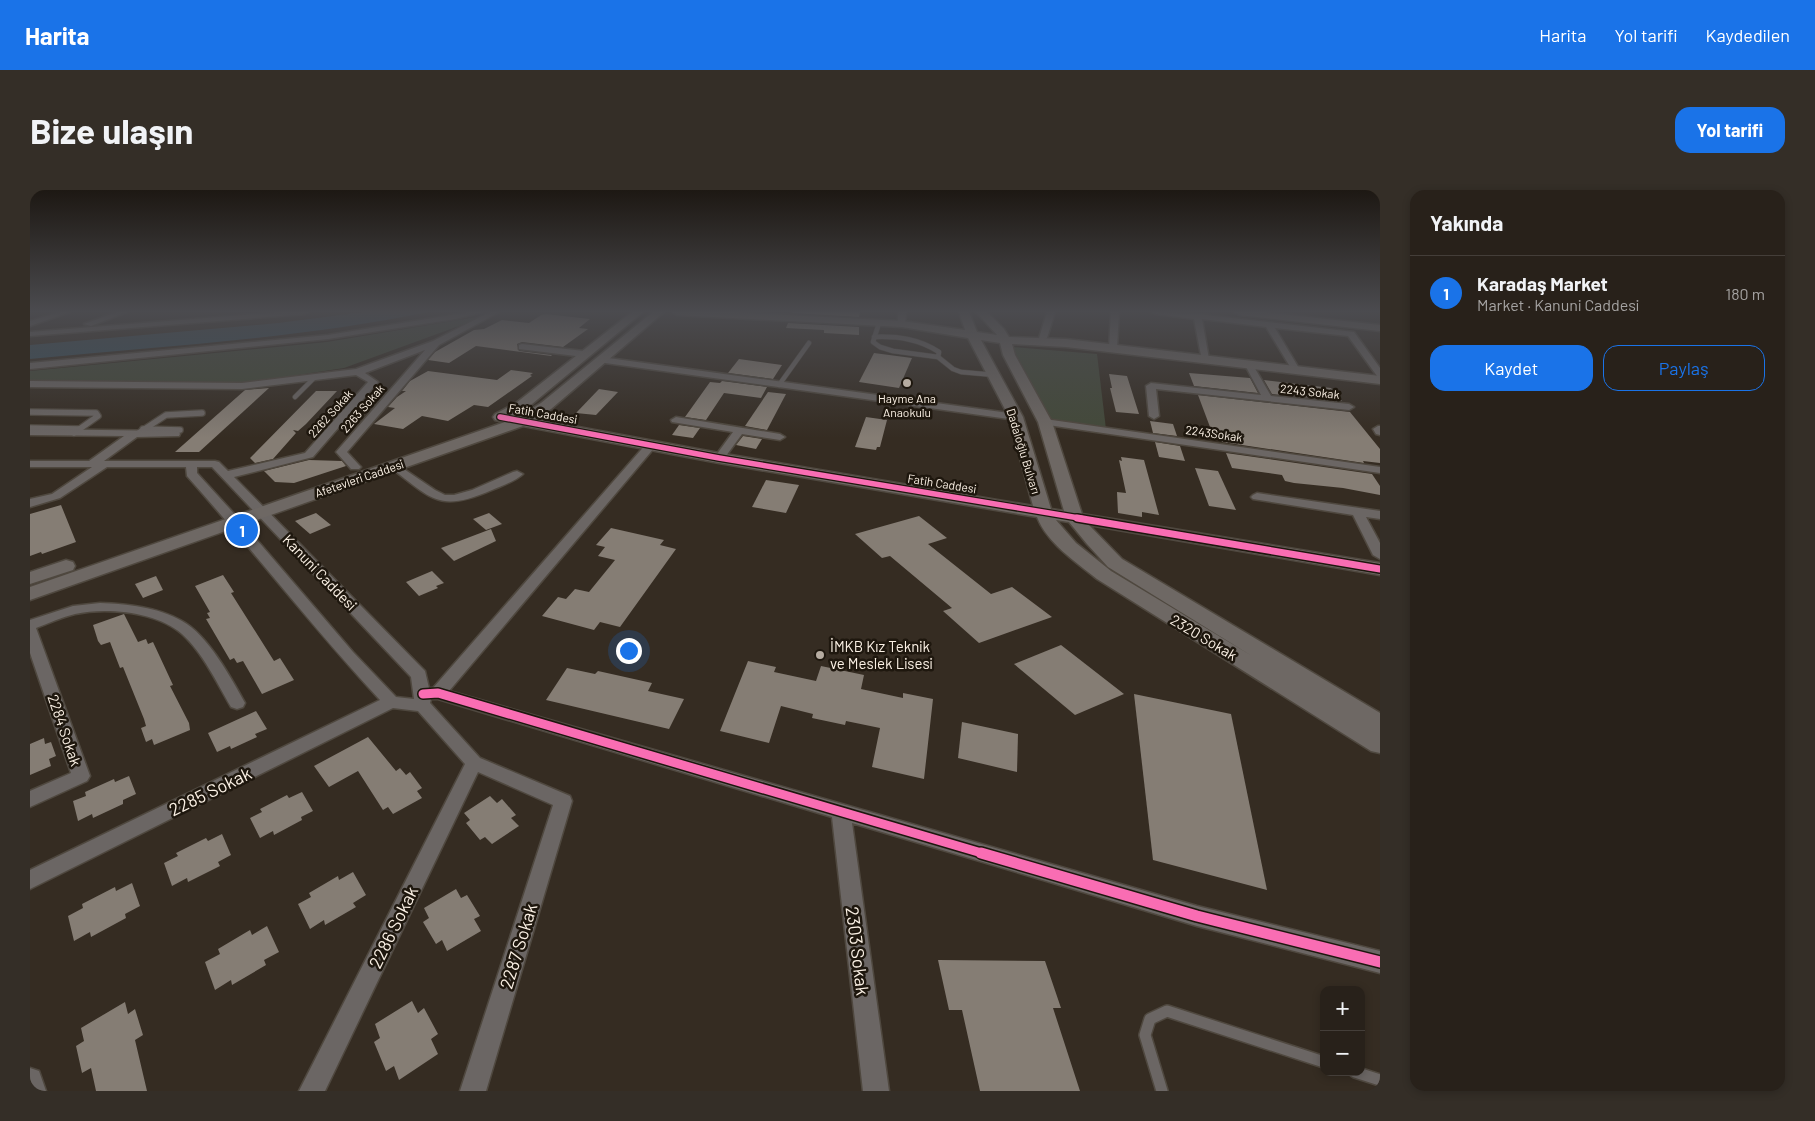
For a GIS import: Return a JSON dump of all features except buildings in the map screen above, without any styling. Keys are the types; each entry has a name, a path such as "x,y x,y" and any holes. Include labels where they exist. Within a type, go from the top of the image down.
{"main road":[{"name":"Afetevleri Caddesi","path":"30,594 257,507 355,467 500,417 521,406 584,354"},
{"name":"Afetevleri Caddesi","path":"257,507 395,466 522,421 546,406 608,354"},
{"name":"Dadaloğlu Bulvarı","path":"983,354 1016,417 1037,495 1044,511"},
{"name":"Dadaloğlu Bulvarı","path":"1009,354 1045,422 1074,516"},
{"path":"1159,354 1380,380"},
{"name":"Fatih Caddesi","path":"500,417 719,458 1074,516 1380,569"},
{"name":"2320 Sokak","path":"1044,511 1049,525 1104,575 1380,744"},
{"name":"2320 Sokak","path":"1074,516 1082,530 1115,563 1380,724"},
{"name":"Afetevleri Caddesi","path":"30,578 230,517"}],"street":[{"path":"30,366 153,354"},
{"path":"30,384 242,386 358,372 405,354"},
{"name":"2263 Sokak","path":"355,467 333,452 425,354"},
{"path":"1204,354 1205,360"},
{"path":"1287,354 1296,370"},
{"path":"1366,354 1380,374"},
{"path":"601,360 1016,417"},
{"name":"2243 Sokak","path":"1249,365 1268,399"},
{"name":"2262 Sokak","path":"226,475 309,455 374,382 358,372"},
{"name":"2243 Sokak","path":"1154,416 1151,386 1349,407"},
{"path":"676,420 780,437"},
{"name":"2243Sokak","path":"1045,422 1380,470"},
{"path":"719,458 740,430"},
{"path":"30,432 178,432"},
{"path":"30,503 56,496 138,432"},
{"path":"428,698 651,445"},
{"path":"309,455 333,452"},
{"name":"Kanuni Caddesi","path":"30,464 215,464 419,676 428,698 474,763 563,801"},
{"name":"Kanuni Caddesi","path":"192,465 191,474 348,656 391,702"},
{"path":"395,466 436,496 444,499 464,497 517,474"},
{"path":"1257,497 1380,515"},
{"path":"1357,511 1380,555"},
{"path":"30,625 74,610 90,608 130,609 158,615 186,630 237,703"},
{"name":"2284 Sokak","path":"30,631 34,656 81,776 30,799"},
{"path":"391,702 428,698 841,810 1197,916 1380,962"},
{"name":"2285 Sokak","path":"30,880 391,702"},
{"name":"2286 Sokak","path":"312,1091 474,763"},
{"name":"2287 Sokak","path":"473,1091 563,801"},
{"name":"2303 Sokak","path":"841,810 876,1091"},
{"path":"30,1080 33,1091"}],"lane":[{"path":"779,385 801,354"},
{"path":"911,354 938,357 958,371 995,375"},
{"path":"295,397 315,378"},
{"path":"30,412 96,413 98,416 77,431 30,428"},
{"path":"138,432 162,415 170,412 202,413"},
{"path":"1162,1091 1145,1035 1150,1019 1167,1010 1320,1061"},
{"path":"1365,1075 1380,1080"}],"green space":[{"path":"204,354 382,354 344,368 246,383 30,381 30,371"},
{"path":"1016,354 1097,354 1106,429 1051,420"}],"water":[{"path":"30,354 87,354 30,359"}],"cycle path":[{"path":"500,417 719,458 1380,569"},
{"path":"423,694 438,693 1197,916 1380,962"}],"place":[{"name":"Hayme Ana Anaokulu","path":"907,383"},
{"name":"Karadaş Market","path":"242,530"},
{"name":"İMKB Kız Teknik ve Meslek Lisesi","path":"820,655"}]}
